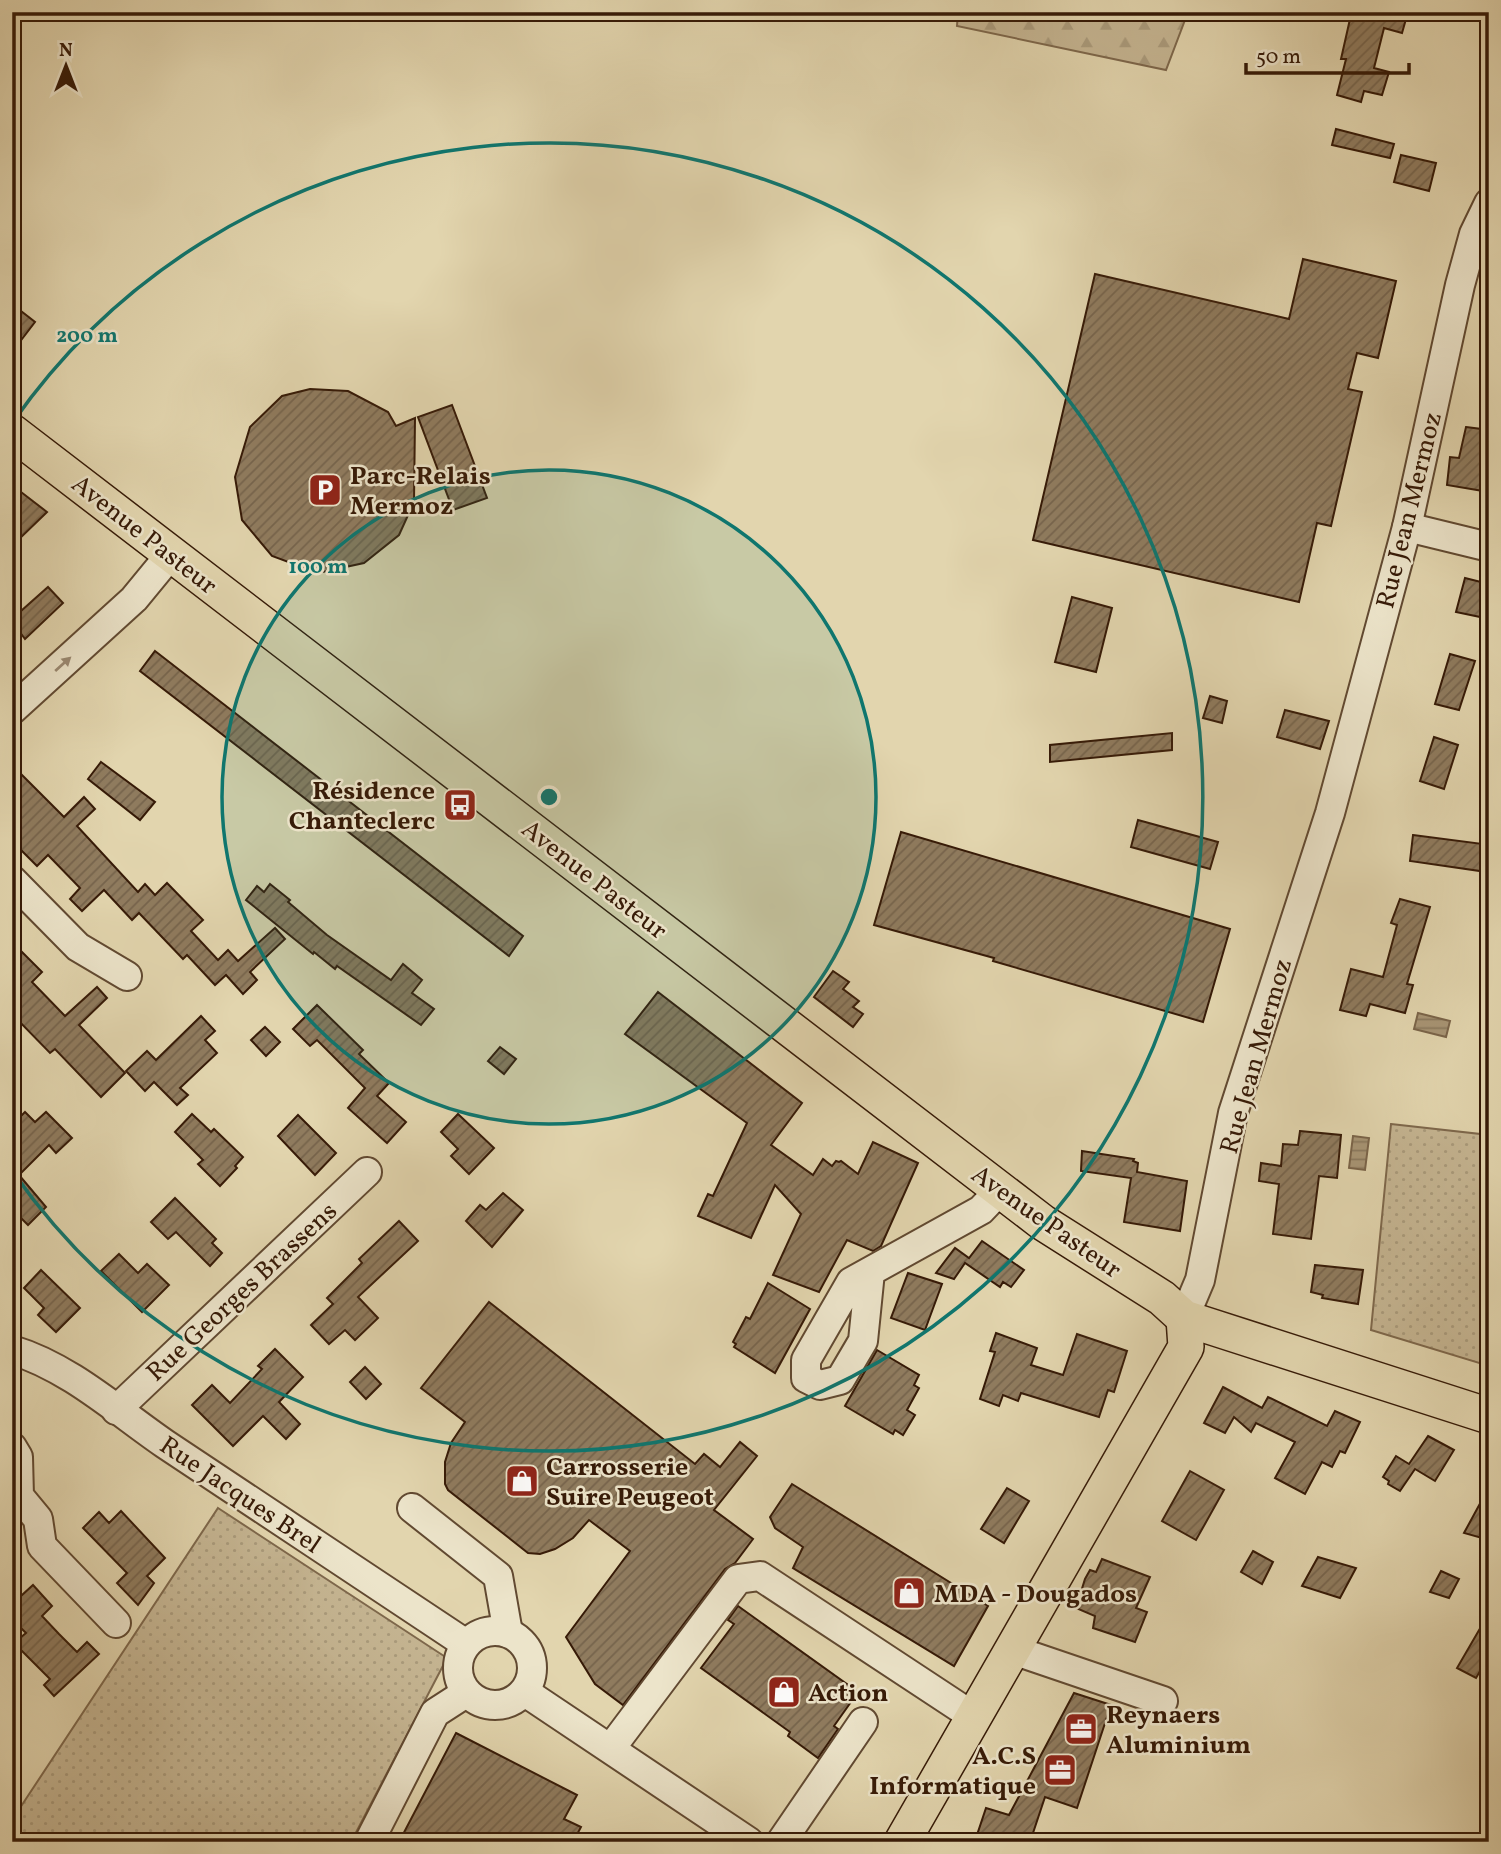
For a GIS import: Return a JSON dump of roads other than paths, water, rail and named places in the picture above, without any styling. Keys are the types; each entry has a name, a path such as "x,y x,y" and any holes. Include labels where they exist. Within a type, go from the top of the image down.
{"main road":[{"name":"Avenue Pasteur","path":"12,432 1042,1222 1162,1298 1184,1318"},
{"path":"1184,1318 1489,1416"},
{"name":"Rue Jean Mermoz","path":"902,1842 1186,1347 1184,1318"}],"street":[{"name":"Rue Jean Mermoz","path":"1184,1318 1200,1280 1233,1113 1330,813 1407,527 1468,254 1489,203"},
{"name":"Rue Jean Mermoz","path":"1468,254 1489,225"},
{"path":"1407,527 1489,547"},
{"path":"12,710 134,599 171,554"},
{"path":"12,880 78,947 127,976"},
{"name":"Rue Georges Brassens","path":"116,1409 367,1172"},
{"path":"870,1272 981,1210 1000,1190"},
{"name":"Rue Jacques Brel","path":"12,1350 32,1356 74,1379 466,1644"},
{"path":"12,1447 18,1457 19,1496 38,1519 42,1546 116,1623"},
{"path":"412,1508 498,1576 508,1633"},
{"path":"611,1748 738,1579 760,1576 975,1717"},
{"path":"487,1632 508,1633 519,1639 530,1653 533,1665 531,1680 525,1692 509,1703 495,1706 481,1704 466,1693 460,1682 457,1668 459,1656 475,1636 487,1632"},
{"path":"1013,1650 1163,1701"},
{"path":"525,1692 748,1842"},
{"path":"369,1842 435,1713 466,1693"},
{"path":"781,1842 863,1722"}],"place":[{"name":"Parc-Relais Mermoz","path":"325,490"},
{"name":"Résidence Chanteclerc","path":"460,805"},
{"name":"Carrosserie Suire Peugeot","path":"522,1481"},
{"name":"MDA - Dougados","path":"909,1593"},
{"name":"Action","path":"784,1692"},
{"name":"Reynaers Aluminium","path":"1081,1729"},
{"name":"A.C.S Informatique","path":"1060,1770"}]}
